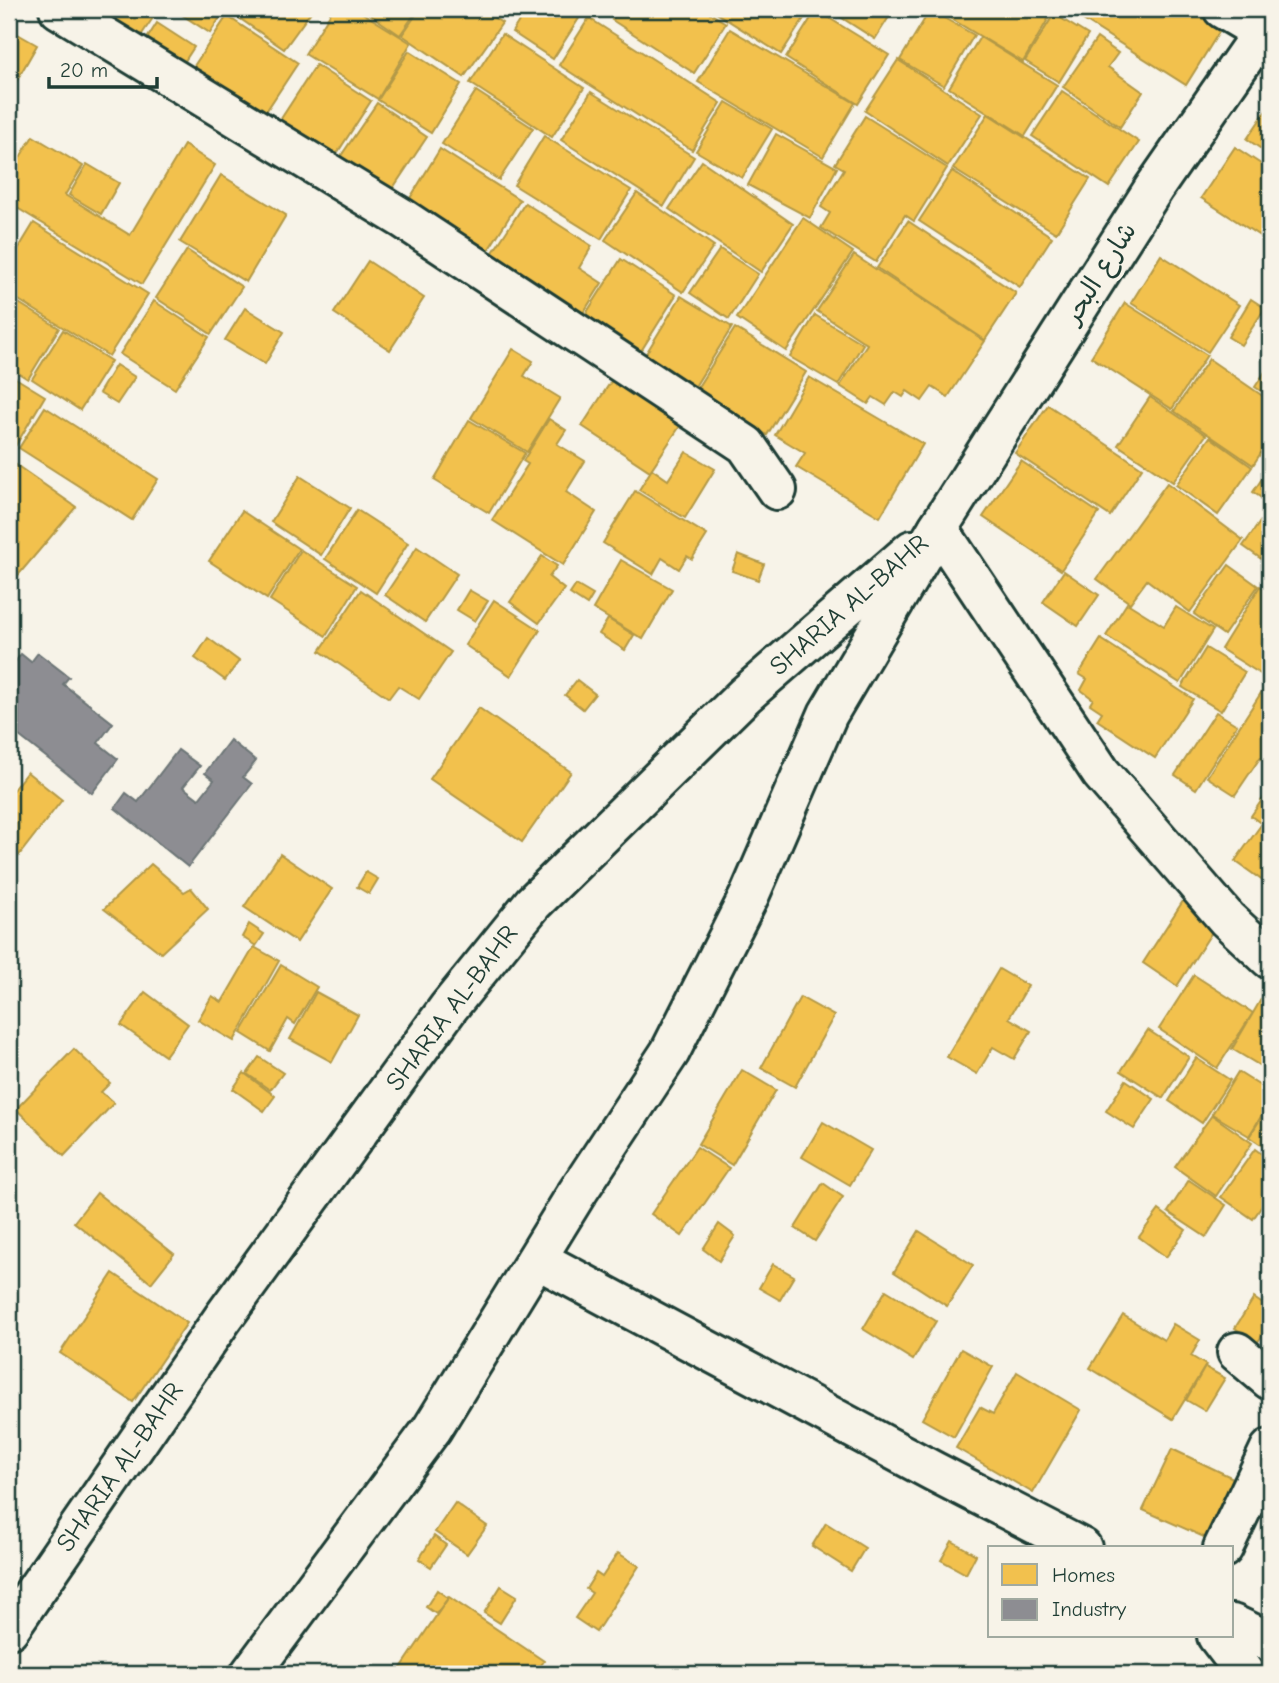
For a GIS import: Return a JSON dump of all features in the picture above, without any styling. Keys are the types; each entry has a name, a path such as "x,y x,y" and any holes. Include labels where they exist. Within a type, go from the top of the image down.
{"main road":[{"path":"59,9 402,218 746,445 777,490"},
{"path":"1223,9 1266,28"},
{"name":"شارع البحر","path":"937,528 1154,188 1266,28"},
{"path":"937,528 1101,773 1227,919 1270,959"},
{"name":"SHARIA AL-BAHR","path":"250,1674 432,1429 575,1196 670,1052 750,894 828,714 937,528"},
{"name":"SHARIA AL-BAHR","path":"9,1629 223,1318 449,1007 533,903 745,695 937,528"},
{"path":"537,1259 1078,1546"},
{"path":"1237,1352 1270,1380"},
{"path":"1224,1546 1270,1449"},
{"path":"1234,1625 1270,1642"},
{"path":"1219,1638 1246,1674"}],"building: Homes":[{"path":"89,9 159,9 138,40"},
{"path":"173,9 217,9 223,13 210,33"},
{"path":"226,9 313,9 284,49"},
{"path":"333,9 356,9 411,43 378,99 305,54"},
{"path":"362,9 418,9 400,35"},
{"path":"420,9 481,9 502,23 464,77 402,35"},
{"path":"527,9 585,9 553,59 512,32"},
{"path":"619,9 703,9 726,23 694,73 612,20"},
{"path":"710,9 810,9 781,54"},
{"path":"828,9 894,9 875,39"},
{"path":"935,9 1054,9 1023,62"},
{"path":"1066,9 1190,9 1221,29 1186,85"},
{"path":"816,10 889,55 858,104 786,58"},
{"path":"930,10 974,35 944,86 900,60"},
{"path":"1054,14 1088,35 1059,82 1025,61"},
{"path":"227,16 298,63 261,119 190,72"},
{"path":"589,18 721,103 692,150 559,65"},
{"path":"157,23 194,47 179,70 143,45"},
{"path":"9,29 37,45 9,94"},
{"path":"730,29 855,103 823,157 698,82"},
{"path":"502,34 584,88 552,137 470,83"},
{"path":"980,37 1057,85 1025,136 949,88"},
{"path":"1097,38 1118,53 1108,67 1143,92 1120,127 1063,87"},
{"path":"409,51 461,84 431,133 378,100"},
{"path":"898,60 982,114 948,166 865,111"},
{"path":"316,65 371,101 330,164 275,128"},
{"path":"476,91 533,128 499,180 442,144"},
{"path":"1062,91 1139,142 1109,187 1032,136"},
{"path":"591,92 694,157 664,206 561,140"},
{"path":"726,102 772,129 742,178 696,151"},
{"path":"377,103 427,137 385,200 334,166"},
{"path":"1270,105 1270,155 1247,139"},
{"path":"988,114 1090,179 1056,233 953,169"},
{"path":"865,116 947,168 914,221 905,215 876,262 821,228 830,213 821,207 844,169 835,164"},
{"path":"776,134 837,168 810,218 748,185"},
{"path":"33,136 83,166 65,195 130,235 184,145 215,165 142,284 9,203 9,175"},
{"path":"544,136 631,190 601,239 514,185"},
{"path":"1235,147 1270,170 1270,220 1260,236 1201,198"},
{"path":"440,149 520,200 480,263 401,213"},
{"path":"702,161 793,224 761,272 669,209"},
{"path":"87,164 119,183 101,214 69,195"},
{"path":"952,171 1052,237 1020,287 919,221"},
{"path":"221,175 286,215 246,282 180,242"},
{"path":"637,193 714,246 683,292 605,240"},
{"path":"525,203 592,246 579,268 602,283 580,318 488,260"},
{"path":"803,218 853,252 786,351 737,318"},
{"path":"908,221 1016,293 985,340 877,268"},
{"path":"34,223 148,294 109,356 9,294 9,264"},
{"path":"720,249 758,274 729,319 690,293"},
{"path":"187,250 242,287 211,334 156,298"},
{"path":"854,255 985,341 948,397 932,387 922,401 907,391 903,397 895,392 886,405 873,397 868,404 840,386 867,344 817,311"},
{"path":"1161,255 1239,305 1208,352 1131,303"},
{"path":"621,259 676,295 636,359 580,323"},
{"path":"368,261 424,298 390,350 334,313"},
{"path":"681,296 732,327 694,388 644,357"},
{"path":"9,297 59,328 28,379 9,367"},
{"path":"1251,299 1265,308 1241,345 1228,337"},
{"path":"154,301 209,337 175,389 120,354"},
{"path":"1125,303 1207,355 1172,409 1091,357"},
{"path":"245,308 284,332 265,364 225,340"},
{"path":"815,315 863,344 838,385 790,357"},
{"path":"735,328 806,372 767,435 696,390"},
{"path":"63,330 111,361 80,410 32,379"},
{"path":"513,349 533,361 524,376 560,398 527,452 471,418"},
{"path":"1209,359 1270,401 1270,439 1253,465 1174,411"},
{"path":"1270,364 1270,397 1255,387"},
{"path":"116,365 135,377 117,404 99,393"},
{"path":"9,374 45,396 16,445 9,440"},
{"path":"809,377 923,444 880,517 796,467 805,453 775,435"},
{"path":"612,380 680,426 650,471 582,426"},
{"path":"1150,397 1206,435 1173,482 1118,445"},
{"path":"1048,405 1142,468 1110,516 1015,453"},
{"path":"45,407 158,479 132,520 19,448"},
{"path":"549,419 566,430 557,444 585,461 566,492 596,512 563,565 492,520 528,464 523,461"},
{"path":"469,420 525,453 489,513 434,480"},
{"path":"1210,437 1252,467 1218,515 1176,485"},
{"path":"686,452 715,469 685,518 639,490 652,469 668,480"},
{"path":"1021,461 1099,513 1061,570 983,517"},
{"path":"12,462 76,507 9,586 9,467"},
{"path":"1270,467 1270,504 1253,492"},
{"path":"300,476 350,508 321,555 271,522"},
{"path":"1167,483 1243,540 1190,612 1147,580 1130,603 1097,579"},
{"path":"635,491 707,535 692,559 687,556 679,569 662,558 653,574 603,543"},
{"path":"1270,508 1270,565 1243,546"},
{"path":"357,510 408,543 376,593 325,559"},
{"path":"242,511 299,549 267,599 209,561"},
{"path":"417,547 457,574 425,622 385,595"},
{"path":"301,550 357,586 326,636 270,600"},
{"path":"738,554 764,564 758,580 732,571"},
{"path":"542,556 557,566 549,577 564,589 539,623 510,602"},
{"path":"621,560 672,589 643,639 593,609"},
{"path":"1229,565 1258,586 1224,635 1194,614"},
{"path":"1064,571 1099,595 1078,626 1043,602"},
{"path":"576,585 593,595 587,605 570,594"},
{"path":"1260,586 1270,592 1270,680 1221,649"},
{"path":"361,590 451,652 419,699 398,686 389,698 320,651"},
{"path":"469,590 488,601 475,621 457,610"},
{"path":"494,600 540,630 511,676 465,645"},
{"path":"1127,603 1164,626 1176,607 1213,630 1180,683 1106,636"},
{"path":"608,619 634,635 625,650 599,634"},
{"path":"208,638 239,661 225,680 195,658"},
{"path":"1101,639 1193,699 1155,758 1097,720 1102,712 1090,704 1093,699 1081,690 1087,679 1079,674"},
{"path":"1206,648 1245,672 1221,711 1182,687"},
{"path":"577,680 595,694 583,709 565,695"},
{"path":"1268,682 1270,765 1260,758 1235,795 1207,777"},
{"path":"479,708 571,772 522,842 430,779"},
{"path":"1216,712 1237,725 1196,789 1175,775"},
{"path":"27,772 62,800 9,868 9,795"},
{"path":"1270,788 1270,830 1251,816"},
{"path":"1261,825 1270,831 1270,886 1235,861"},
{"path":"280,854 332,889 297,942 244,907"},
{"path":"151,864 184,892 191,888 208,909 161,953 104,909"},
{"path":"366,872 378,879 369,894 357,887"},
{"path":"1185,898 1219,921 1177,986 1143,963"},
{"path":"249,924 264,934 256,946 242,937"},
{"path":"254,947 279,961 234,1041 198,1020 212,996 222,1002"},
{"path":"281,965 317,987 295,1024 288,1019 270,1051 241,1033"},
{"path":"999,969 1028,986 1009,1018 1031,1031 1014,1059 993,1047 977,1074 947,1057"},
{"path":"1194,975 1253,1013 1217,1068 1159,1029"},
{"path":"1270,984 1270,1069 1269,1071 1232,1049"},
{"path":"145,992 188,1024 165,1056 121,1025"},
{"path":"316,992 358,1015 332,1062 290,1039"},
{"path":"800,997 834,1016 795,1087 761,1068"},
{"path":"1148,1030 1189,1057 1163,1098 1121,1071"},
{"path":"74,1049 110,1083 101,1092 114,1103 64,1156 16,1109"},
{"path":"259,1057 283,1073 270,1090 247,1074"},
{"path":"1196,1058 1230,1080 1202,1123 1169,1101"},
{"path":"742,1070 776,1090 732,1165 698,1144"},
{"path":"1238,1072 1270,1092 1270,1102 1249,1136 1212,1114"},
{"path":"244,1073 275,1096 264,1111 233,1089"},
{"path":"1126,1080 1154,1099 1134,1129 1106,1111"},
{"path":"1270,1104 1270,1151 1249,1137"},
{"path":"1212,1115 1252,1143 1216,1196 1175,1167"},
{"path":"823,1122 871,1150 850,1185 802,1157"},
{"path":"697,1147 729,1168 682,1236 651,1214"},
{"path":"1255,1149 1270,1160 1270,1194 1253,1219 1221,1197"},
{"path":"1189,1180 1226,1205 1206,1237 1168,1212"},
{"path":"823,1183 843,1197 815,1241 795,1228"},
{"path":"97,1193 174,1254 151,1283 74,1222"},
{"path":"1159,1210 1186,1230 1166,1257 1139,1237"},
{"path":"719,1224 735,1236 719,1261 703,1249"},
{"path":"919,1231 973,1265 947,1306 894,1272"},
{"path":"773,1264 794,1276 780,1300 759,1288"},
{"path":"113,1273 187,1323 133,1402 60,1353"},
{"path":"886,1290 936,1321 913,1360 863,1329"},
{"path":"1254,1298 1270,1309 1270,1337 1264,1333 1257,1343 1235,1328"},
{"path":"1123,1315 1164,1340 1173,1324 1200,1340 1191,1356 1206,1365 1173,1419 1090,1368"},
{"path":"961,1349 993,1367 954,1437 922,1419"},
{"path":"1205,1367 1225,1378 1205,1411 1186,1400"},
{"path":"1017,1372 1081,1410 1033,1493 956,1448 980,1407 993,1414"},
{"path":"1172,1449 1233,1478 1206,1538 1143,1510"},
{"path":"455,1503 487,1526 467,1554 435,1532"},
{"path":"826,1523 865,1548 851,1571 812,1546"},
{"path":"434,1536 446,1545 431,1567 419,1559"},
{"path":"952,1541 976,1555 966,1574 941,1560"},
{"path":"618,1553 639,1566 596,1632 575,1618 592,1593 586,1589 596,1573 602,1577"},
{"path":"501,1586 517,1596 500,1623 484,1613"},
{"path":"437,1590 448,1598 436,1614 426,1607"},
{"path":"449,1597 544,1661 535,1674 397,1674"}],"building: Industry":[{"path":"38,653 69,677 63,684 113,723 98,743 118,759 92,793 9,728 9,670 21,654 31,662"},
{"path":"230,740 256,761 243,777 252,784 188,867 115,808 126,793 138,802 178,750 200,766 183,787 199,799 214,780 205,773"}]}
